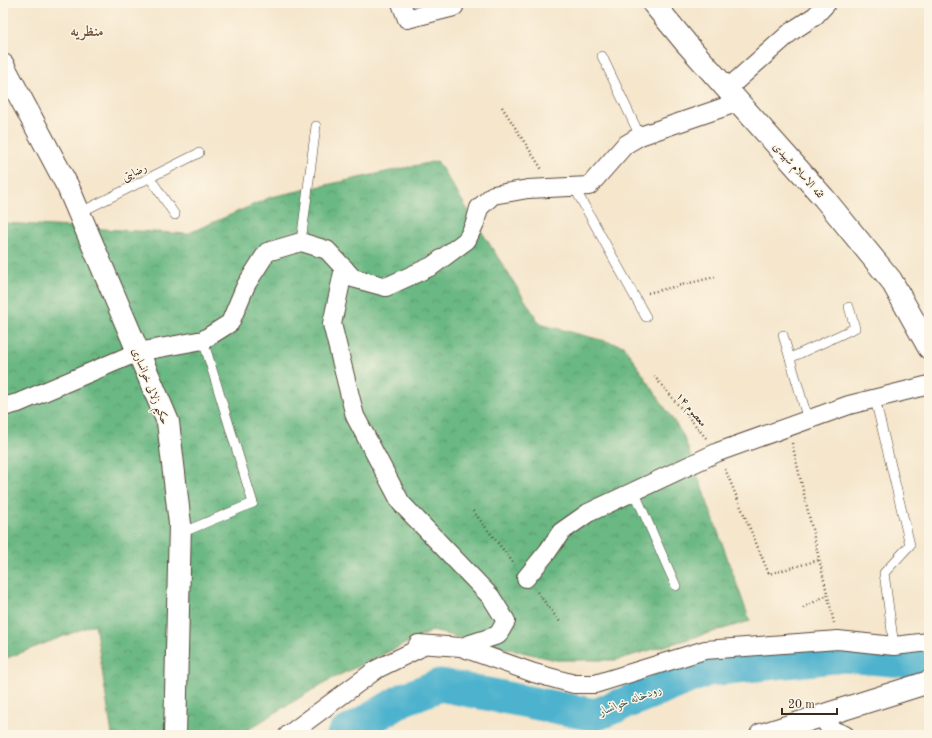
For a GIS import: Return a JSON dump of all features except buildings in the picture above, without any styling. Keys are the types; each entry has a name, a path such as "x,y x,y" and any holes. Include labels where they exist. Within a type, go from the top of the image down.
{"street":[{"path":"401,3 407,19 454,7"},
{"name":"ثقه الاسلام شهیدی","path":"654,3 733,96 824,198 891,280 929,348"},
{"path":"3,407 18,403 138,352 203,340 230,323 246,286 267,252 301,242 327,250 353,278 386,287 432,266 467,240 475,223 479,208 493,195 528,189 589,186 625,145 640,136 733,96 792,31 815,16 828,3"},
{"name":"حکیم زلالی خوانساری","path":"3,65 68,187 168,422 179,534 176,735"},
{"path":"344,268 332,324 355,416 401,503 491,597 506,621 498,635 462,647"},
{"path":"526,578 561,532 588,513 634,491 718,452 849,405 929,386"},
{"path":"288,735 377,669 418,649 418,644 462,647 534,673 574,684 595,684 705,650 838,640 894,646 929,642"},
{"path":"761,735 929,682"},
{"path":"821,715 830,730 845,735"}],"lane":[{"path":"602,56 640,136"},
{"path":"301,242 316,126"},
{"name":"رضایتی","path":"79,213 199,153"},
{"path":"150,178 175,215"},
{"path":"574,187 646,317"},
{"path":"790,358 855,328 850,307"},
{"path":"783,335 808,420"},
{"path":"179,534 253,503 203,340"},
{"path":"875,399 910,545 884,573 894,646"},
{"path":"634,491 676,586"}],"path":[{"path":"502,107 554,188"},
{"path":"634,296 716,276"},
{"name":"۱۴ معصوم","path":"654,376 718,452 769,574 819,560"},
{"path":"788,427 838,640"},
{"path":"802,608 827,594"}],"green space":[{"path":"437,161 540,324 624,346 683,435 750,621 616,660 556,660 432,631 327,681 239,735 112,735 95,624 7,658 3,650 3,223 187,234 271,197"}],"waterway":[{"name":"رودخانه خوانسار","path":"343,735 404,699 440,685 595,715 708,670 844,656 929,663"}],"district":[{"name":"منظریه","path":"87,31"}]}
